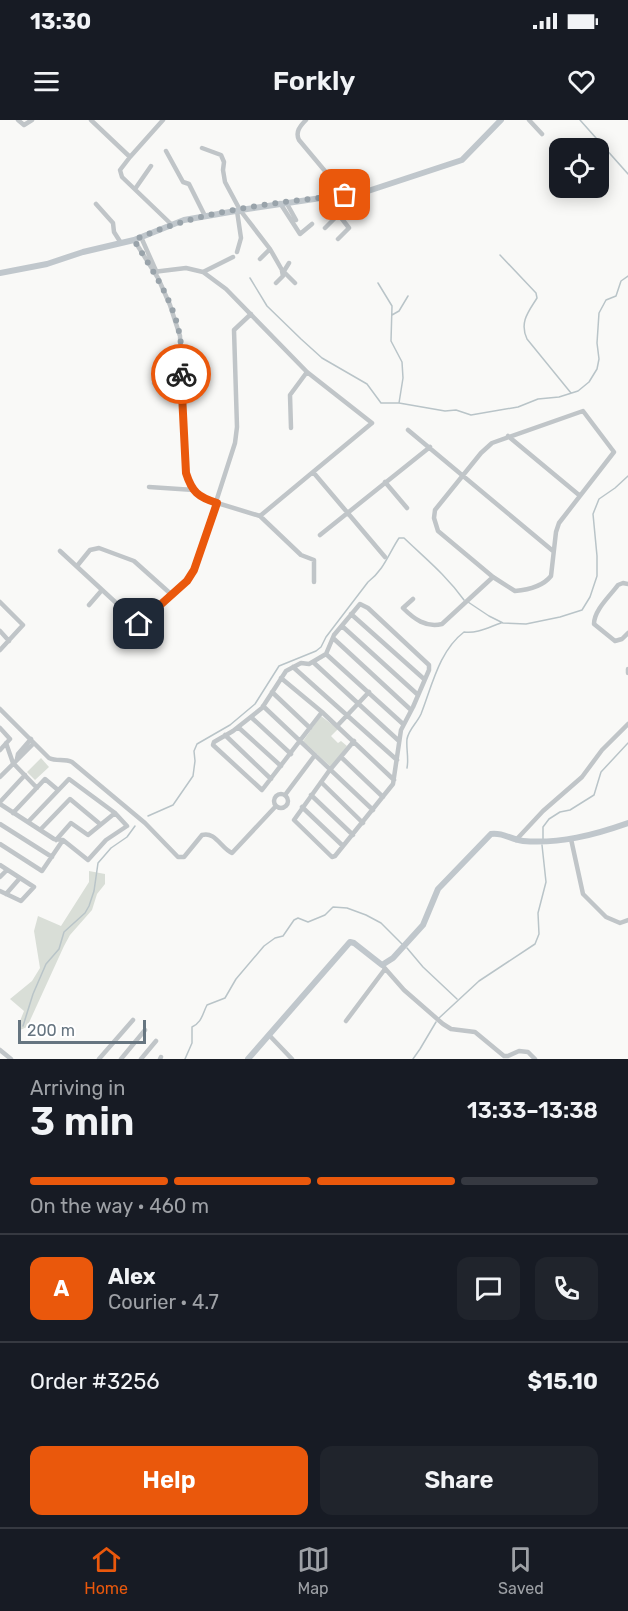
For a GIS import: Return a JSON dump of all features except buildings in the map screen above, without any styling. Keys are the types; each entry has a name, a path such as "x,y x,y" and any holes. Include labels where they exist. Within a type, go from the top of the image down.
{"street":[{"path":"18,120 24,125 32,120"},
{"path":"91,120 130,158"},
{"path":"163,120 120,173 171,224"},
{"path":"306,120 298,131 298,140 345,195"},
{"path":"0,273 47,264 83,252 134,240 171,224 205,216 368,191 462,160 501,120"},
{"path":"529,120 542,134"},
{"path":"202,148 218,153 223,158 225,182 239,210 270,249 283,271 295,283"},
{"path":"166,151 183,182 189,184 205,216"},
{"path":"135,189 151,166"},
{"path":"325,197 349,230 338,239"},
{"path":"283,203 296,220"},
{"path":"283,203 300,234 312,224"},
{"path":"96,204 113,224 114,232 121,243"},
{"path":"237,252 241,238 239,210"},
{"path":"326,228 338,215"},
{"path":"141,236 170,305 180,336 186,473 190,486 204,499 260,516 301,555 314,560 314,582"},
{"path":"134,240 155,271"},
{"path":"260,259 270,249"},
{"path":"203,272 232,257"},
{"path":"276,283 290,263"},
{"path":"155,271 186,268 203,272 226,289 307,372 372,423 260,516"},
{"path":"60,551 139,624 187,581 194,570 235,442 237,427 234,330 250,314"},
{"path":"291,428 290,395 307,372"},
{"path":"154,383 182,382"},
{"path":"585,411 614,452 559,523 551,576 547,581 524,591 515,591 493,577 435,526 435,510 463,474 486,447 508,436 585,411"},
{"path":"408,430 553,551"},
{"path":"508,436 579,495"},
{"path":"320,535 430,447"},
{"path":"313,472 384,557"},
{"path":"386,482 406,508"},
{"path":"149,487 194,490"},
{"path":"77,566 90,550 99,548 134,561 172,595"},
{"path":"413,599 404,608 414,620 435,626 442,624 493,577"},
{"path":"628,584 618,585 595,614 593,621 615,641 622,639 628,633"},
{"path":"89,605 102,590"},
{"path":"0,602 22,625 0,650"},
{"path":"322,712 262,790 213,745 263,706 282,674 293,667 313,662 326,654 333,638 360,604 368,608 426,661 429,670 403,724 392,786 353,835 332,857 294,820 354,741"},
{"path":"351,614 424,679"},
{"path":"342,626 417,694"},
{"path":"0,631 9,641"},
{"path":"333,638 411,710"},
{"path":"326,654 403,724"},
{"path":"313,662 399,741"},
{"path":"293,667 397,760"},
{"path":"280,678 322,712 394,780"},
{"path":"272,692 310,728"},
{"path":"337,726 369,692"},
{"path":"263,706 373,810"},
{"path":"0,709 54,761 72,762 145,823 178,857 184,856 202,834 206,833 232,853 276,806"},
{"path":"251,717 291,754"},
{"path":"516,840 543,811 582,777 602,750 628,724"},
{"path":"238,727 281,766"},
{"path":"0,728 10,739 0,750"},
{"path":"225,735 272,779"},
{"path":"0,777 21,757 33,741"},
{"path":"6,743 10,757 37,788"},
{"path":"285,795 315,755"},
{"path":"341,757 383,797"},
{"path":"25,775 0,803 13,813 56,840 63,840 88,860 106,840 127,827 115,813 71,779 58,789 28,822"},
{"path":"13,813 47,778 58,789"},
{"path":"321,782 363,823"},
{"path":"281,793 288,798 286,805 280,808 276,806 273,801 276,795 281,793"},
{"path":"311,795 353,835"},
{"path":"41,829 70,799 100,824"},
{"path":"302,807 343,846"},
{"path":"56,840 71,823 88,835 115,813"},
{"path":"345,1021 384,967 423,925 438,890 491,834 496,833 516,840 549,841 588,836 628,823"},
{"path":"0,824 52,857"},
{"path":"571,839 586,899 606,917 620,923 628,920"},
{"path":"0,843 42,871 63,840"},
{"path":"0,865 34,887 21,901 0,891"},
{"path":"0,878 7,870"},
{"path":"6,894 20,878"},
{"path":"248,1059 350,942 384,967 404,990 451,1029 475,1032 504,1056 519,1051 528,1052 535,1059"},
{"path":"99,1059 133,1020"},
{"path":"121,1059 146,1030"},
{"path":"269,1035 292,1059"},
{"path":"141,1059 156,1041"},
{"path":"0,1050 10,1059"}],"shaded area":[{"path":"321,716 338,729 331,736 338,743 341,741 347,746 331,767 303,741"},
{"path":"41,758 49,767 35,780 27,772"},
{"path":"89,871 105,874 105,884 97,894 92,910 70,935 27,1027 20,1030 18,1026 24,1011 10,999 32,981 40,968 34,931 38,916 61,926 89,882"}],"waterway":[{"path":"580,120 628,174"},
{"path":"500,255 536,293 537,298 528,312 524,327 527,339 571,393"},
{"path":"250,278 267,306 301,339 322,358 367,384 381,403 399,403 445,411 456,410 471,415 518,407 538,399 559,397 578,391 589,382 597,369 599,359 597,343 599,313 606,300 616,296 621,281 628,276"},
{"path":"378,283 392,306 391,341 402,362 403,378 399,403"},
{"path":"392,315 399,311 408,296"},
{"path":"468,602 503,623 526,624 582,610 590,597 597,576 593,514 599,499 628,476"},
{"path":"148,816 173,805 193,776 194,751 197,744 230,725 255,704 279,666 321,647 326,637 382,567 399,538 404,538 428,560 464,600"},
{"path":"407,768 408,735 421,714 437,670 448,649 464,632 478,631 501,623"},
{"path":"543,840 543,827 549,819 560,812 570,810 594,795 601,772 628,743"},
{"path":"23,1026 46,964 59,949 64,932 85,913 89,906 94,891 98,863 111,848 127,837 135,826"},
{"path":"439,1018 479,981 535,944 539,934 538,913 546,882 542,845"},
{"path":"185,1059 192,1043 192,1027 200,1020 207,1005 225,998 236,979 264,946 275,938 283,936 294,920 298,918 308,922 325,915 333,907 347,908 381,923 402,944"},
{"path":"407,948 423,967 457,999"},
{"path":"413,1059 436,1022"}],"way so far":[{"path":"181,374 180,338 176,320 158,278 134,240 184,220 286,202 345,195"}],"route":[{"path":"139,624 187,581 194,570 217,503 204,499 194,490 190,486 186,473 181,374"}]}
